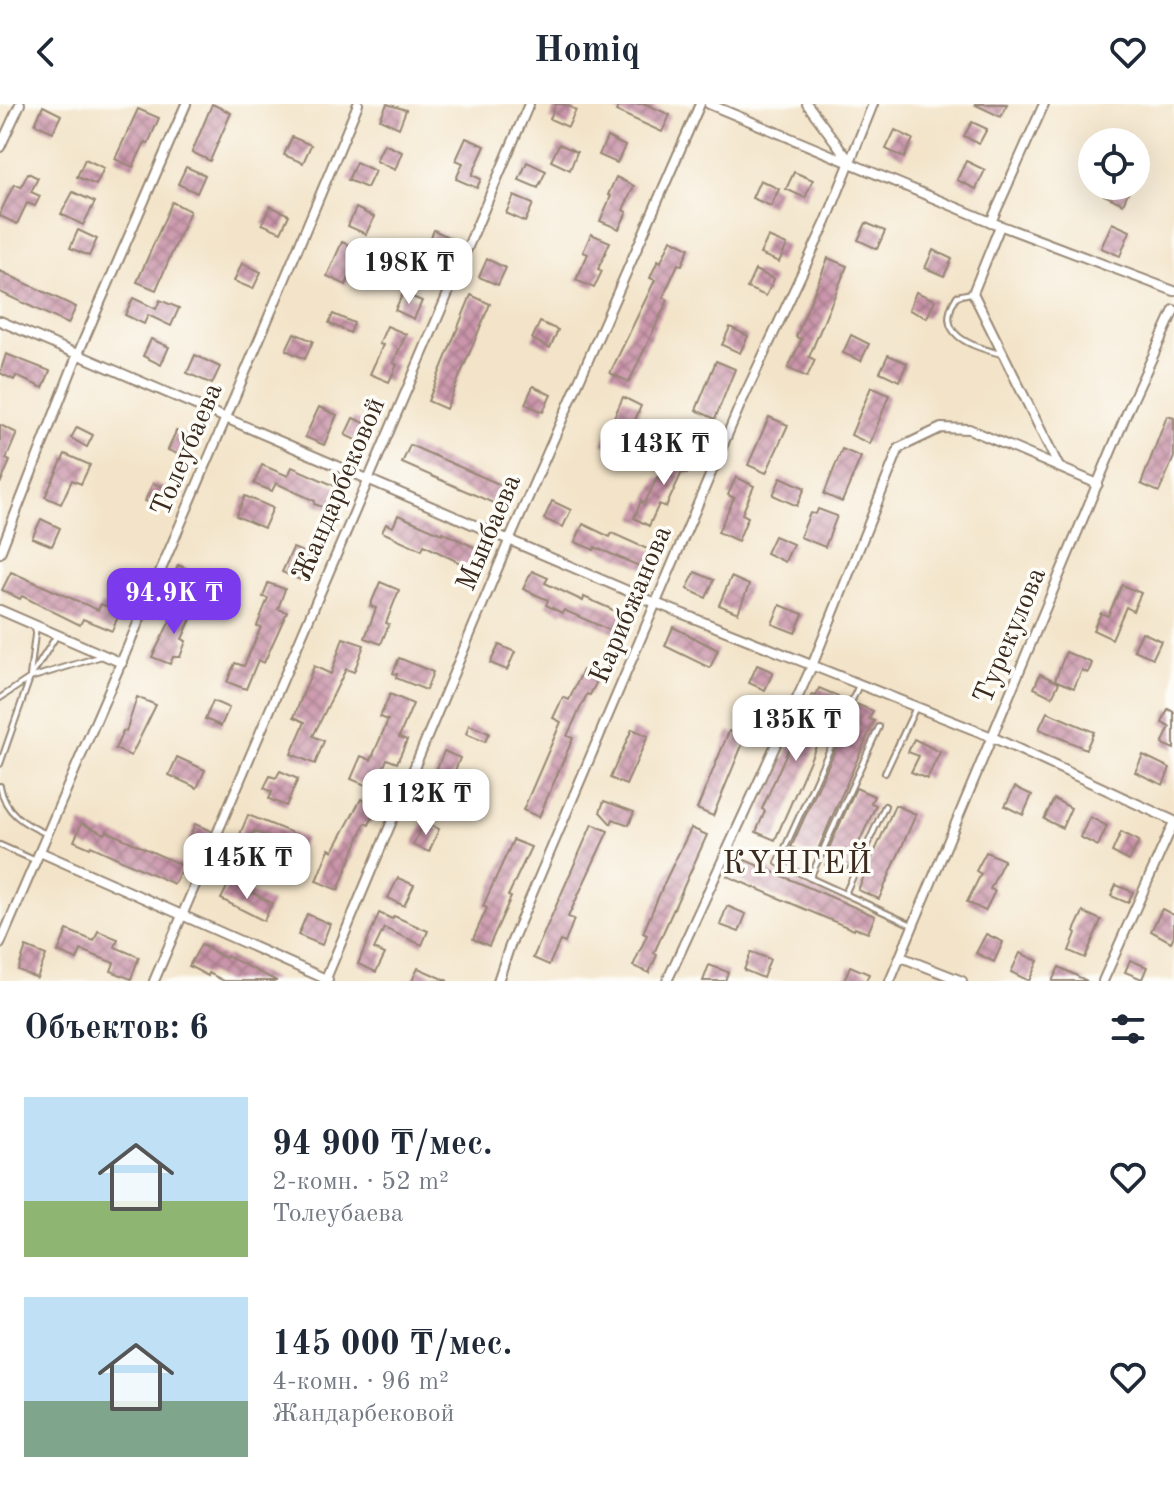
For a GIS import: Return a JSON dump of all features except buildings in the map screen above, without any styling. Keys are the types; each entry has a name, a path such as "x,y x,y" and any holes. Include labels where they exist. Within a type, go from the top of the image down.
{"street":[{"path":"0,147 20,104"},
{"path":"0,553 77,356 186,104"},
{"name":"Толеубаева","path":"0,944 224,418 259,345 358,104"},
{"name":"Жандарбековой","path":"154,981 529,104"},
{"name":"Мынбаева","path":"327,980 509,541 700,104"},
{"path":"709,104 996,224 1174,291"},
{"path":"807,104 849,161"},
{"name":"Карибжанова","path":"498,981 509,948 658,604 740,405 826,222 873,104"},
{"path":"1044,104 996,224 973,293 1060,468"},
{"name":"Турекулова","path":"890,981 1174,310"},
{"path":"0,321 658,604 992,737 1174,822 1103,981"},
{"path":"667,981 812,666 899,448 941,428 969,429 1098,484"},
{"path":"0,610 122,663"},
{"path":"38,856 183,914 327,980"},
{"path":"901,957 962,981"}],"lane":[{"path":"973,293 957,296 951,306 949,318 954,333 970,346 1004,355"},
{"path":"0,764 30,678 36,626"},
{"path":"30,678 57,635"},
{"path":"0,698 30,678 105,655"},
{"path":"859,685 778,863 914,926"},
{"path":"885,773 916,707"},
{"path":"810,878 879,727"},
{"path":"0,786 2,797 22,823 47,834"},
{"path":"845,894 885,806"},
{"path":"0,845 38,856"}],"district":[{"name":"КҮНГЕЙ","path":"798,865"}]}
